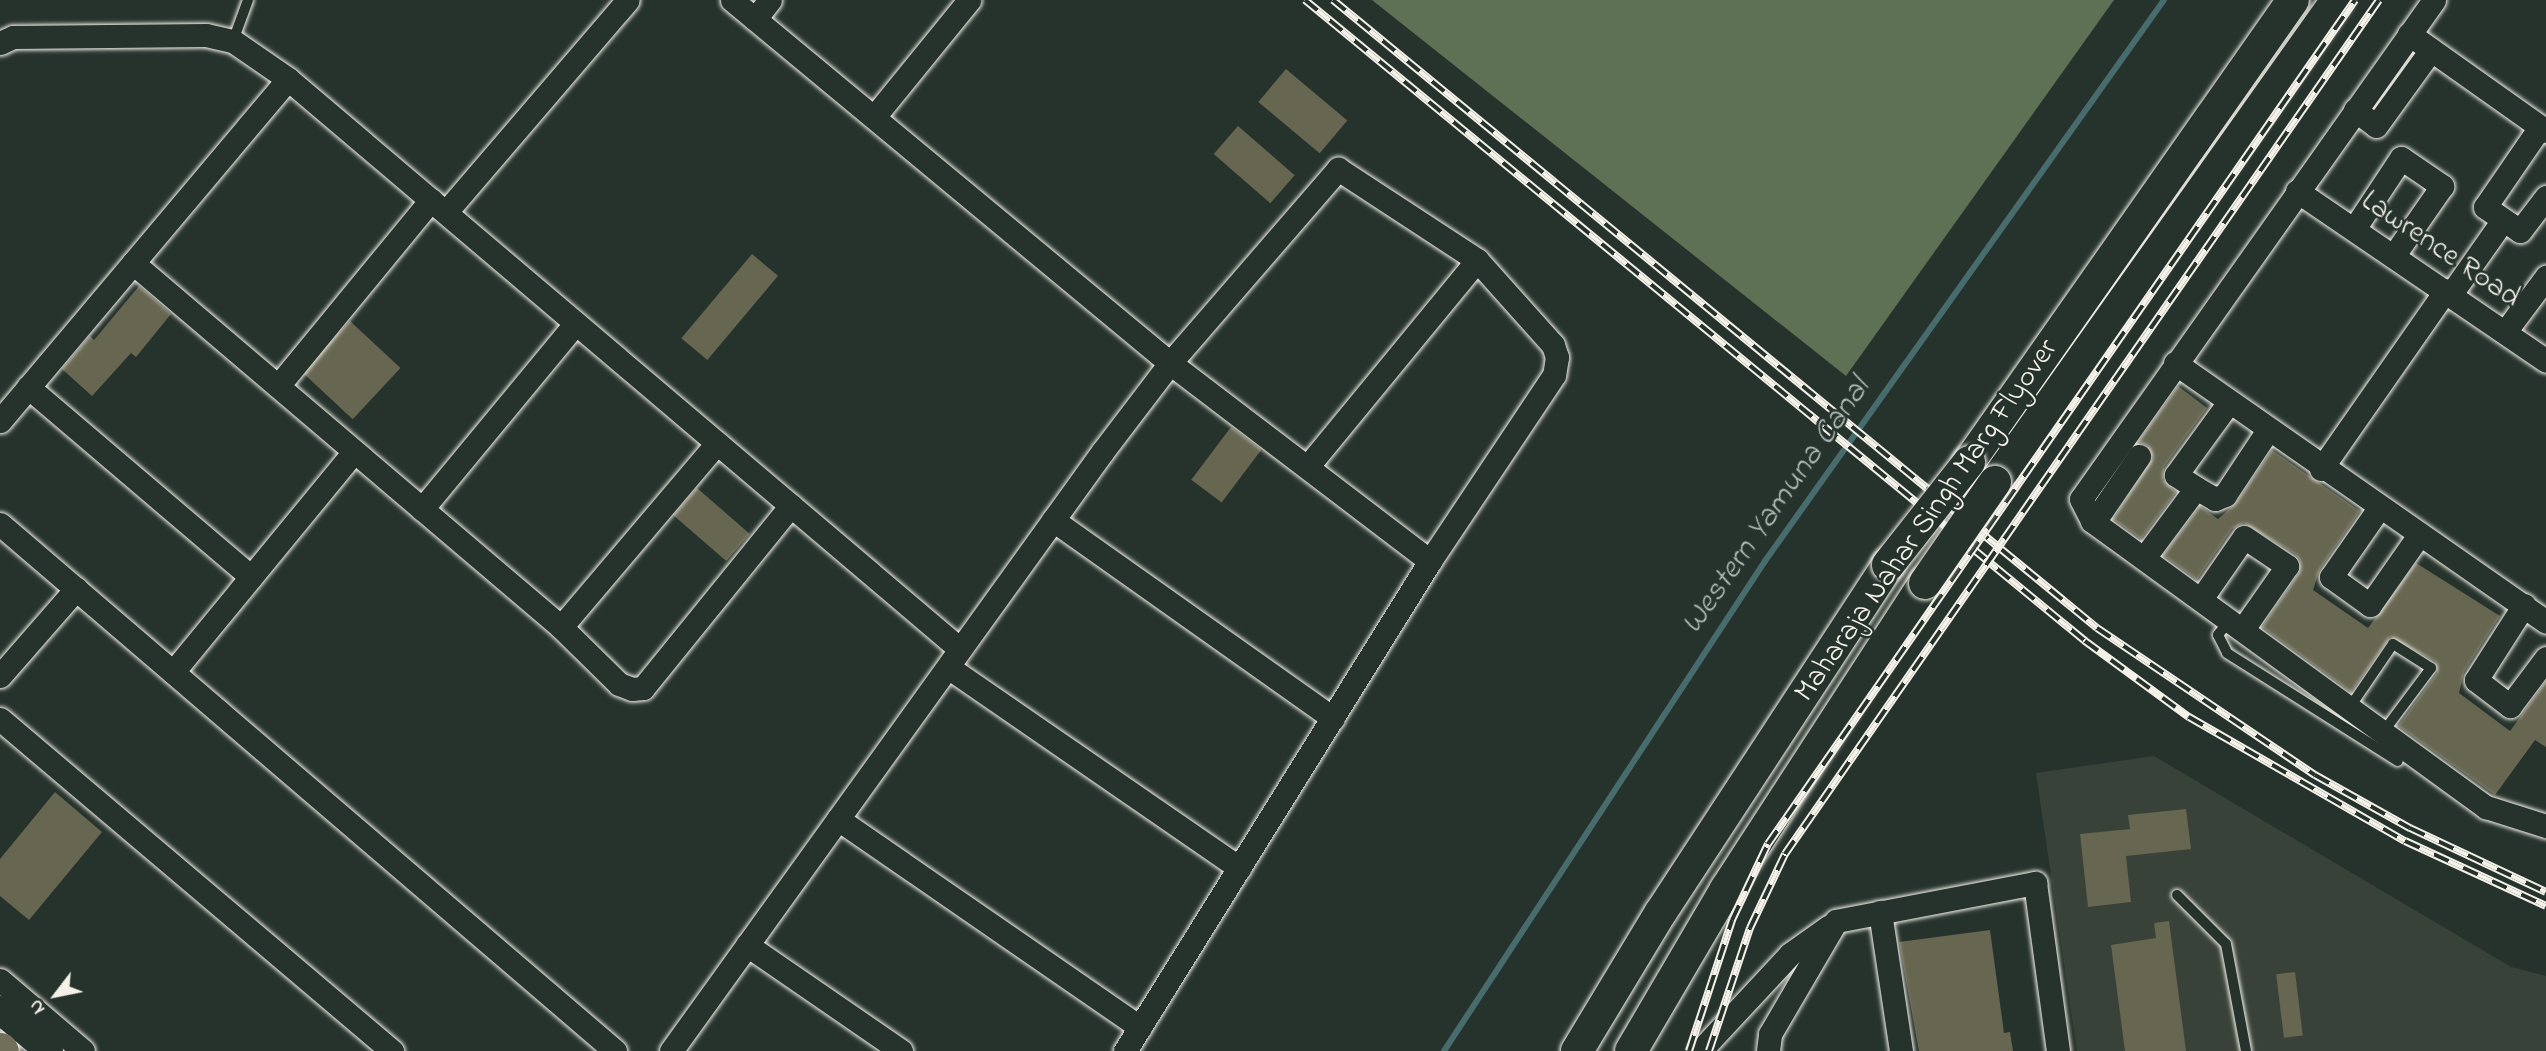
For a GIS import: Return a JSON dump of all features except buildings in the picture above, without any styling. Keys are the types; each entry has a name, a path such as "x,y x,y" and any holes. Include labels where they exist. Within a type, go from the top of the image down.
{"main road":[{"name":"Maharaja Nahar Singh Marg Flyover","path":"1577,1051 1661,912 1888,565 1969,462 2293,0"},
{"name":"Maharaja Nahar Singh Marg Flyover","path":"1631,1051 1726,889 1925,583 2337,0"}],"street":[{"path":"278,386 438,206 628,0"},
{"path":"732,0 1170,363 1430,561"},
{"path":"755,19 770,0"},
{"path":"874,117 969,0"},
{"path":"2434,0 2081,499 2094,522 2350,707 2378,739 2486,807 2546,826"},
{"path":"2409,34 2543,129 2485,207 2520,231 2546,197"},
{"path":"2,37 206,35 233,41 288,79 790,505 954,658 1239,868"},
{"path":"2355,110 2376,126 2431,50"},
{"path":"0,421 288,79"},
{"path":"2354,229 2401,158 2441,186 2394,256"},
{"path":"671,1051 1053,520 1170,363 1338,169 1350,173 1477,260 1553,345 1557,357 1554,375 1430,561 1125,1051"},
{"name":"Lawrence Road","path":"2297,191 2545,360"},
{"path":"2321,469 2502,220"},
{"path":"1308,466 1477,260"},
{"path":"133,263 561,627 619,684 643,688 790,505"},
{"path":"2505,332 2546,277"},
{"path":"422,509 576,323"},
{"path":"2175,363 2321,469 2546,622"},
{"path":"29,387 251,577"},
{"path":"2229,401 2176,475 2220,499 2268,430"},
{"path":"561,627 717,443"},
{"path":"173,672 354,452"},
{"path":"2094,522 2139,456"},
{"path":"2144,558 2196,488"},
{"path":"2379,508 2330,577 2370,604 2419,534"},
{"path":"1053,520 1333,718"},
{"path":"0,524 615,1051"},
{"path":"2201,599 2244,537 2287,566 2236,624"},
{"path":"0,676 76,589"},
{"path":"2524,605 2476,681 2510,706 2546,658"},
{"path":"0,719 392,1051"},
{"path":"838,819 1140,1027"},
{"path":"1700,1051 1790,954 1836,921 2035,883 2058,1051"},
{"path":"1880,912 1901,1051"},
{"path":"1768,1051 1770,1034 1836,921"},
{"path":"747,945 901,1051"},
{"path":"0,980 83,1051"},
{"path":"0,1010 49,1051"}],"lane":[{"path":"233,41 248,0"},
{"path":"2236,624 2218,635 2227,653 2378,739 2398,761"},
{"path":"2350,707 2393,644 2431,668 2378,739"},
{"path":"2177,895 2226,944 2246,1051"}],"shaded area":[{"path":"2154,756 2511,967 2546,976 2546,1051 2077,1051 2036,773"}],"green space":[{"path":"1372,0 2114,0 1846,376"}],"waterway":[{"name":"Western Yamuna Canal","path":"1444,1051 1765,561 2164,0"}],"railway":[{"path":"1305,0 2085,641 2189,717 2405,841 2546,906"},
{"path":"1333,0 2097,628 2315,775 2410,828 2546,892"},
{"path":"1689,1051 1732,920 1768,844 2355,0"},
{"path":"1709,1051 1750,928 1785,854 2379,0"}]}
